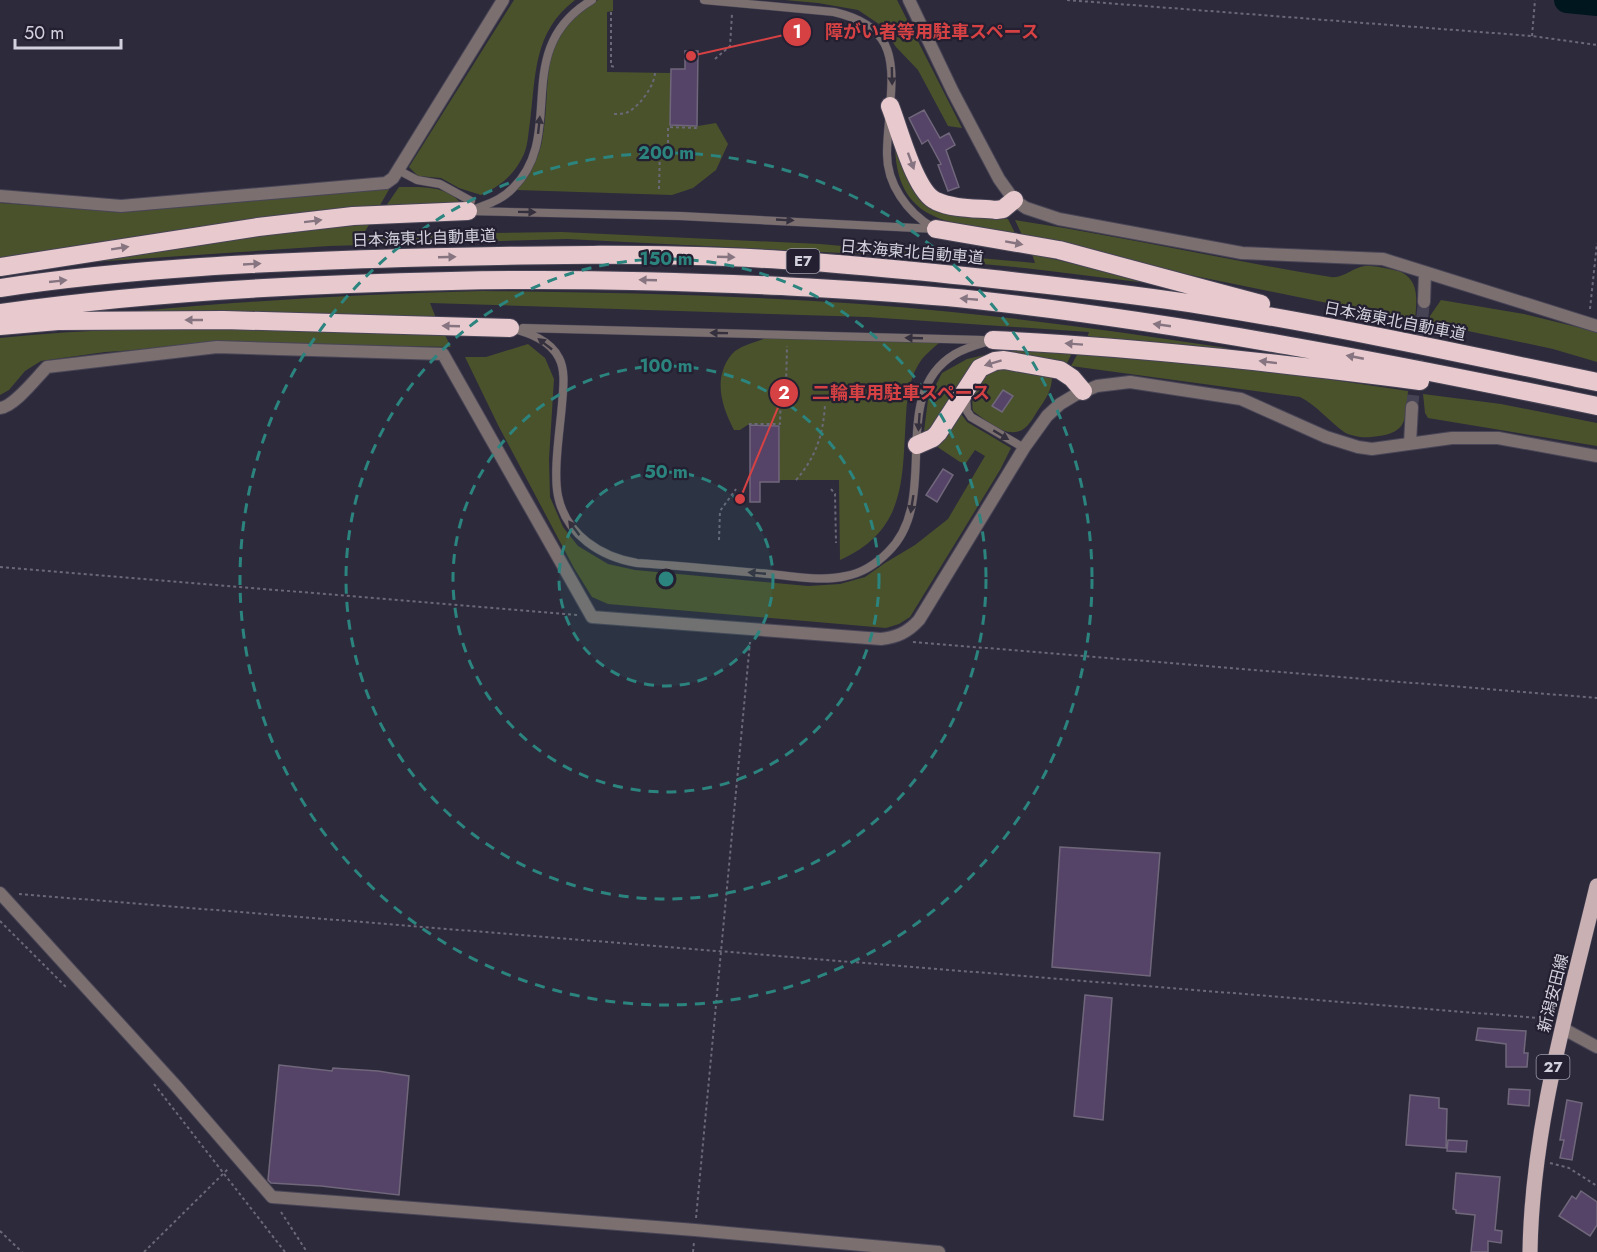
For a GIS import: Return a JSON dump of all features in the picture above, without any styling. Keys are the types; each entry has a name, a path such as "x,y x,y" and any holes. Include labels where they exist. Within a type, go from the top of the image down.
{"highway":[{"path":"890,106 919,183 928,196 945,204 996,210 1003,209 1014,200"},
{"path":"0,267 258,227 469,206"},
{"path":"936,229 1059,250 1245,300 1477,348 1597,381"},
{"name":"日本海東北自動車道","path":"0,288 172,269 327,260 512,255 781,259 1052,285 1206,306 1397,340 1597,381"},
{"name":"E7","path":"0,313 200,292 305,285 525,279 639,280 862,290 975,300 1222,333 1450,375 1597,406"},
{"path":"0,326 58,321 224,320 510,328"},
{"path":"993,340 1124,348 1230,358 1444,384 1597,406"},
{"path":"917,445 933,438 938,433 980,368 995,361 1004,360 1060,370 1072,378 1083,391"}],"main road":[{"name":"新潟安田線","path":"1530,1252 1530,1219 1536,1160 1549,1086 1597,886"}],"street":[{"path":"0,196 121,206 386,183 398,170 502,0"},
{"path":"909,0 953,92 999,179 1014,200 1033,211 1059,219 1242,254 1383,259 1593,324"},
{"path":"1424,302 1425,273"},
{"path":"0,408 5,407 21,394 46,367 217,347 443,354 592,616 881,639 898,637 919,620 1024,448 1047,416 1060,404 1097,386 1130,382 1241,399 1326,437 1372,449 1452,438 1497,438 1597,456"},
{"path":"1410,443 1412,406"},
{"path":"6,893 272,1197 695,1230 939,1252"},
{"path":"1564,1024 1597,1047"}],"lane":[{"path":"469,206 495,201 513,189 527,172 534,158 537,143 546,57 551,42 570,16 592,0"},
{"path":"704,0 834,12 850,16 866,24 880,36 890,53 892,69 886,155 888,170 901,198 912,212 936,229"},
{"path":"398,170 417,180 440,184 469,206 936,229"},
{"path":"510,328 993,340"},
{"path":"510,328 528,332 541,339 560,359 563,369 558,495 562,509 579,535 592,547 621,560 833,579 866,570 892,548 903,535 910,519 913,502 920,408 924,392 941,365 953,355 968,347 993,340"},
{"path":"969,386 965,404 971,417 1024,448"}],"path":[{"path":"1067,0 1532,36 1597,45"},
{"path":"1532,36 1535,0"},
{"path":"611,12 611,66 615,67"},
{"path":"716,59 729,46 732,12"},
{"path":"614,114 626,114 634,108 648,90 655,77 655,72"},
{"path":"659,189 660,148 668,148 668,128 696,128 698,126"},
{"path":"1593,324 1597,243"},
{"path":"749,425 780,424 781,387 786,387 787,340"},
{"path":"796,480 816,450 823,425 825,405"},
{"path":"719,540 720,511 736,489"},
{"path":"831,489 835,494 836,543"},
{"path":"0,567 592,616"},
{"path":"693,1252 723,951 751,630"},
{"path":"881,639 1597,698"},
{"path":"6,893 723,951 1564,1024"},
{"path":"0,921 66,987"},
{"path":"152,1081 285,1252"},
{"path":"144,1252 238,1160"},
{"path":"1536,1160 1569,1168 1597,1186"},
{"path":"272,1197 307,1252"},
{"path":"0,1231 22,1252"}],"green space":[{"path":"514,0 575,0 561,13 544,40 536,71 528,141 522,158 505,180 481,195 459,188 441,178 418,176 409,167"},
{"path":"598,0 613,0 613,11 607,12 607,72 670,73 670,126 698,126 716,123 728,144 716,170 693,188 672,195 517,190 534,163 541,146 550,62 555,45 564,29 577,14"},
{"path":"785,0 897,0 962,128 948,126 918,70 896,47 882,26 858,10"},
{"path":"895,140 909,181 921,201 949,212 1008,219 1015,233 948,221 930,214 915,204 904,189 897,168"},
{"path":"391,186 379,207 189,228 0,259 0,203 124,212"},
{"path":"399,187 424,187 440,190 454,196 460,202 386,206"},
{"path":"1015,220 1331,277 1340,276 1365,266 1398,271 1412,281 1416,294 1415,321 1190,275 1022,235"},
{"path":"370,223 363,235 562,232 820,244 1035,263 1032,254 1163,285 1025,268 882,255 567,239 329,246 63,264 221,239"},
{"path":"483,291 718,296 835,302 1055,324 1227,348 1226,350 1087,338 1089,332 867,317 430,303 436,318 140,311 312,298"},
{"path":"1441,300 1524,314 1597,332 1597,362 1553,349 1430,323 1430,316"},
{"path":"268,327 444,333 451,347 215,345 105,352 41,361 25,371 9,390 0,395 0,338 100,330"},
{"path":"766,338 939,343 922,359 910,386 906,408 901,481 897,500 889,518 878,534 862,548 840,560 839,480 779,480 780,425 749,424 740,430 734,430 726,412 721,383 726,363 739,349"},
{"path":"528,344 545,358 554,379 549,459 550,497 563,527 578,546 608,564 635,570 808,586 840,584 865,577 915,545 948,519 985,456 975,450 966,463 960,462 936,446 959,411 967,422 1011,448 1000,470 910,617 899,624 886,628 608,604 592,597 574,568 498,425 465,357 486,357"},
{"path":"1006,350 1072,353 1066,365 999,354 928,433 924,431 928,400 942,373 967,359"},
{"path":"1078,353 1286,373 1408,391 1405,419 1398,430 1391,433 1371,437 1350,435 1300,397 1071,366"},
{"path":"1004,368 1052,376 1048,394 1027,426 1021,431 999,429 973,411 973,396 979,383 990,373"},
{"path":"1423,394 1501,404 1597,423 1597,446 1428,418 1425,413"}],"building":[{"path":"685,51 698,51 697,126 670,125 671,69 685,69"},
{"path":"924,110 940,138 949,133 955,145 946,150 959,187 948,191 938,165 941,164 928,140 922,144 909,118"},
{"path":"1003,390 1013,396 1002,412 992,406"},
{"path":"750,425 779,426 779,482 760,482 760,502 750,502"},
{"path":"943,469 953,475 937,502 926,495"},
{"path":"1060,847 1160,853 1150,976 1052,967"},
{"path":"1085,995 1112,998 1103,1120 1074,1116"},
{"path":"1478,1028 1526,1031 1524,1053 1528,1053 1527,1067 1506,1067 1506,1044 1476,1040"},
{"path":"279,1065 332,1071 333,1068 378,1071 409,1076 399,1195 271,1183 268,1180"},
{"path":"1509,1089 1530,1090 1529,1106 1508,1104"},
{"path":"1410,1095 1439,1098 1439,1108 1447,1109 1446,1148 1406,1145"},
{"path":"1567,1100 1582,1103 1572,1160 1560,1158 1564,1140 1560,1140"},
{"path":"1448,1140 1467,1141 1466,1152 1447,1151"},
{"path":"1456,1173 1500,1177 1495,1230 1502,1231 1501,1243 1488,1241 1488,1252 1471,1252 1475,1215 1456,1213 1453,1209"},
{"path":"1581,1191 1597,1202 1597,1225 1590,1236 1559,1216 1572,1196 1576,1199"}],"waterway":[{"path":"1567,0 1597,3"}],"tunnel":[{"path":"1412,407 1424,302"}],"place":[{"name":"障がい者等用駐車スペース","path":"691,56"},
{"name":"二輪車用駐車スペース","path":"740,499"}]}
